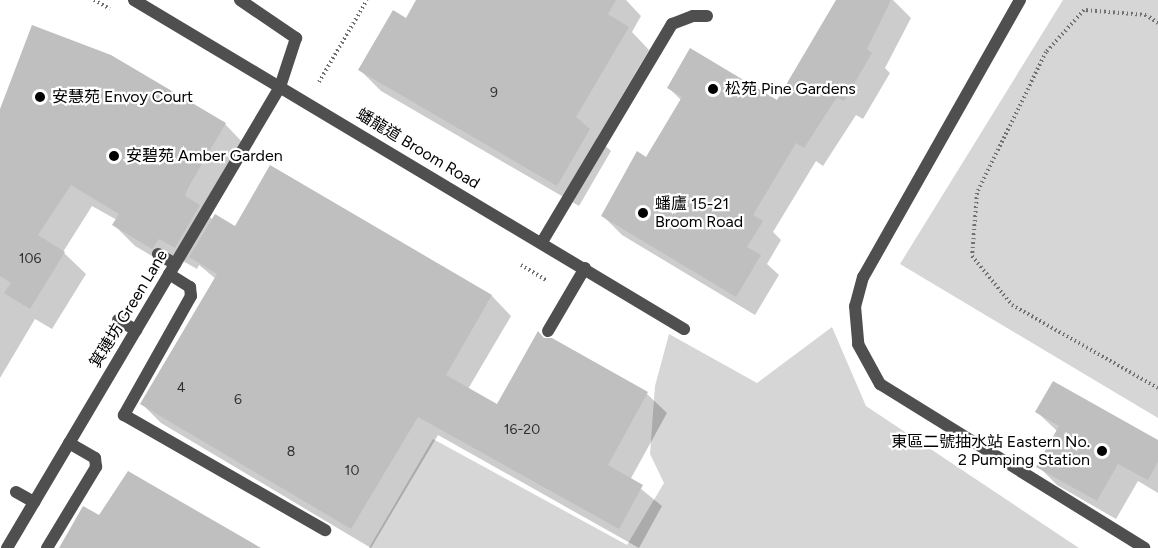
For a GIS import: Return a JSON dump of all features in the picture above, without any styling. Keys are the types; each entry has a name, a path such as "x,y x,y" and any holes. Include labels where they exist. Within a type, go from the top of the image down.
{"street":[{"name":"蟠龍道 Broom Road","path":"134,0 684,329"},
{"name":"箕璉坊 Green Lane","path":"7,548 280,87 296,38 240,0"},
{"path":"1020,0 863,277 855,306 858,344 880,384 1144,548"},
{"path":"542,242 672,24 693,15 707,16"},
{"path":"158,254 190,287 191,296 124,415 325,530"},
{"path":"548,331 585,268"},
{"path":"118,320 136,330"},
{"path":"47,548 96,467 95,458 69,442"},
{"path":"16,492 34,502"}],"path":[{"path":"317,85 367,0"},
{"path":"1158,23 1146,15 1084,10 1046,52 977,193 972,256 1012,305 1158,388"}],"shaded area":[{"path":"1063,0 1158,0 1158,418 900,264"},
{"path":"832,327 866,406 1079,548 369,548 433,439 627,545 664,483 650,454 655,386 669,334 757,383"}],"building":[{"path":"416,0 616,0 608,14 629,27 576,117 590,129 557,186 358,70 393,10 406,18"},
{"path":"836,0 891,0 867,49 872,53 844,101 837,97 804,148 796,143 753,215 763,221 747,247 761,255 736,297 601,216 637,151 646,157 682,97 667,88 690,48 777,100"},
{"path":"32,25 111,55 226,123 188,188 185,196 200,205 175,248 159,239 152,249 112,225 119,214 71,185 38,235 65,252 30,309 4,293 11,283 0,276 0,109"},
{"path":"270,165 492,295 446,375 497,404 538,331 544,338 552,338 648,392 608,465 643,485 619,529 418,417 351,529 140,404 217,274 189,257 215,214 235,226"},
{"name":"東區二號抽水站 Eastern No. 2 Pumping Station","path":"1053,381 1158,440 1158,461 1148,480 1118,464 1097,501 1036,467 1059,426 1035,412"},
{"path":"128,471 261,548 59,548 83,506 99,515"}],"place":[{"name":"松苑 Pine Gardens","path":"713,89"},
{"name":"安慧苑 Envoy Court","path":"40,97"},
{"name":"安碧苑 Amber Garden","path":"114,156"},
{"name":"蟠廬 15-21 Broom Road","path":"643,213"},
{"name":"東區二號抽水站 Eastern No. 2 Pumping Station","path":"1102,451"}]}
